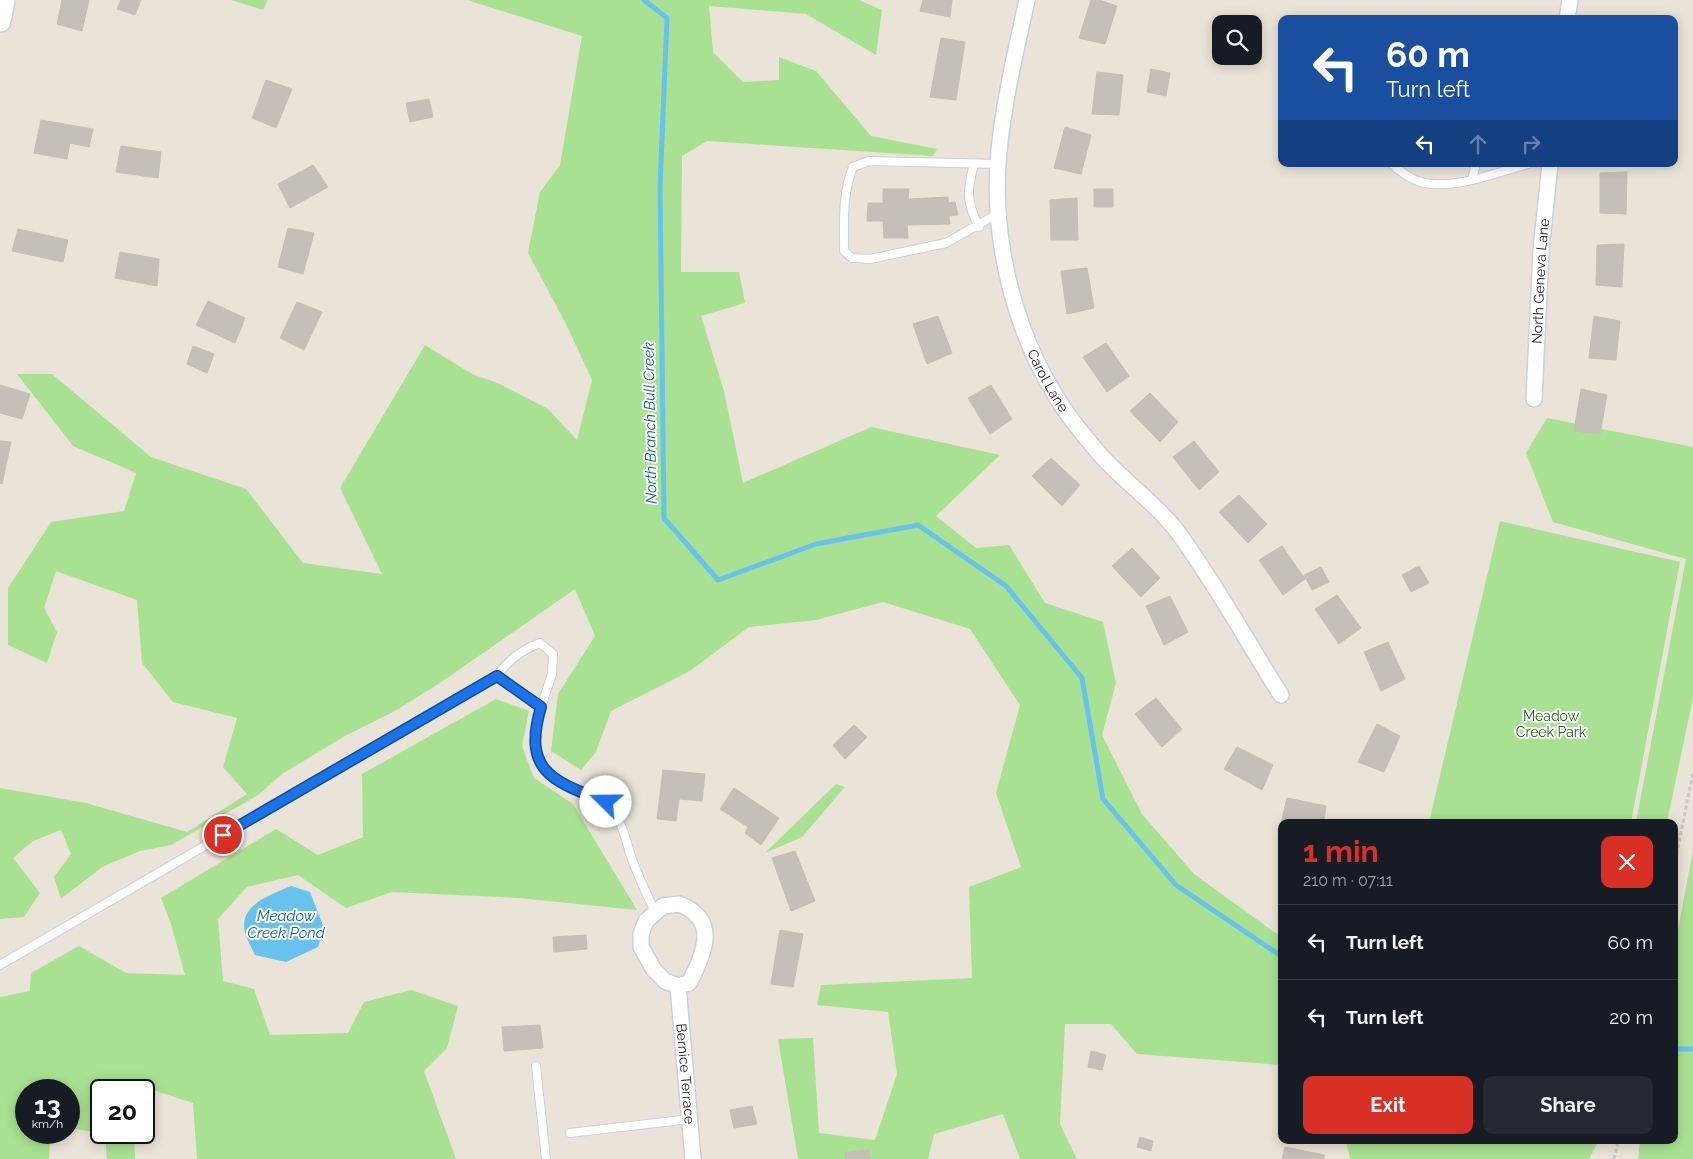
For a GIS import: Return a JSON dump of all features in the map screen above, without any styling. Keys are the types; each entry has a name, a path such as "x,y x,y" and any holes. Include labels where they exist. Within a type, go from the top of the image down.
{"main road":[{"path":"0,21 4,0"}],"street":[{"name":"Carol Lane","path":"1027,0 1006,99 999,164 999,213 1001,240 1012,292 1029,341 1047,381 1071,419 1106,462 1181,536 1281,695"},
{"path":"1568,15 1570,0"},
{"name":"North Geneva Lane","path":"1534,399 1541,250 1550,167"},
{"path":"678,904 691,909 700,917 705,927 705,941 698,966 689,983 678,986 665,981 654,970 641,947 641,934 646,921 655,912 663,906 678,904"},
{"name":"Bernice Terrace","path":"678,986 693,1159"}],"lane":[{"path":"999,164 869,161 853,167 847,180 844,200 844,251 852,258 870,259 946,243 979,227 999,213"},
{"path":"974,164 967,190 971,211 979,227"},
{"path":"1395,167 1403,174 1424,184 1472,179 1517,167"},
{"path":"1472,179 1475,167"},
{"path":"0,965 497,676 507,662 528,648 540,643 553,654 552,674 534,731 536,756 548,774 571,788 606,802 618,818 634,866 655,912"},
{"path":"497,676 541,707"},
{"path":"536,1066 546,1159"},
{"path":"570,1133 690,1119"}],"path":[{"path":"1678,847 1693,772"},
{"path":"1614,1159 1617,1144"}],"green space":[{"path":"231,0 268,0 263,10"},
{"path":"467,0 859,0 882,10 876,55 806,14 709,6 713,52 743,82 779,80 779,57 816,71 871,136 937,149 933,156 707,141 682,156 681,272 739,272 745,303 701,316 724,391 743,483 871,427 1000,455 936,516 976,548 1009,545 1045,603 1103,622 1116,683 1102,735 1142,814 1194,874 1278,935 1278,1065 1137,1054 1111,1024 1065,1024 1060,1124 1077,1159 1020,1159 1003,1114 934,1134 928,1159 798,1159 778,1039 813,1038 819,1133 875,1140 897,1074 888,1012 817,1005 821,985 972,978 969,887 1021,867 996,793 1020,705 970,629 883,602 816,620 749,627 690,671 611,711 596,752 581,770 551,751 558,694 595,636 575,589 440,683 393,712 345,736 282,774 258,795 171,845 140,851 102,867 61,899 54,877 71,854 61,830 33,841 13,858 40,893 24,917 0,919 0,788 86,803 187,832 247,794 223,767 237,718 173,702 142,663 137,600 56,571 44,608 57,632 47,663 8,645 8,588 51,522 124,511 136,473 73,446 17,374 52,374 151,457 246,489 303,563 382,574 340,488 425,345 472,374 500,384 548,409 577,440 592,380 566,324 528,253 540,192 560,165 582,36"},
{"path":"1547,418 1693,447 1693,698 1668,819 1637,819 1686,559 1553,522 1526,453"},
{"name":"Meadow Creek Park","path":"1500,521 1680,562 1632,819 1430,819"},
{"path":"496,699 529,711 522,746 534,778 573,804 637,910 519,898 392,892 346,908 298,875 247,887 218,919 223,981 254,989 270,1035 348,1033 364,1002 411,990 458,1006 447,1048 424,1071 456,1159 197,1159 193,1103 155,1091 155,1079 90,1079 90,1132 80,1130 80,1079 15,1079 15,1144 50,1144 49,1159 0,1159 0,997 30,991 31,973 79,946 126,973 185,975 171,924 161,898 276,829 318,855 363,837 362,774"},
{"path":"836,784 845,787 802,837 765,853"},
{"path":"1693,850 1693,1159 1638,1159 1640,1144 1678,1144 1678,930"},
{"path":"106,1144 134,1144 135,1159 107,1159"},
{"path":"1347,1144 1597,1144 1589,1159 1350,1159"}],"water":[{"name":"Meadow Creek Pond","path":"291,886 310,892 324,928 318,947 286,962 255,955 245,932 244,923 247,915 258,902"}],"building":[{"path":"62,0 89,0 82,31 57,24"},
{"path":"121,0 141,0 135,15 117,9"},
{"path":"923,0 952,0 950,17 920,11"},
{"path":"1091,0 1099,0 1117,6 1105,44 1079,38"},
{"path":"941,38 965,42 956,100 930,97"},
{"path":"1151,69 1170,73 1166,96 1147,92"},
{"path":"1097,72 1123,75 1119,115 1092,114"},
{"path":"266,80 292,89 276,128 252,118"},
{"path":"429,99 433,117 410,122 406,103"},
{"path":"41,120 93,129 89,147 70,143 67,159 34,153"},
{"path":"1065,127 1091,135 1081,174 1054,168"},
{"path":"121,146 161,152 158,178 116,172"},
{"path":"313,165 328,187 290,208 278,184"},
{"path":"1627,172 1626,214 1600,213 1600,173"},
{"path":"883,189 909,189 908,199 948,197 948,203 955,202 958,215 949,216 950,224 907,225 908,238 884,238 883,221 867,221 868,203 883,203"},
{"path":"1094,189 1113,189 1113,207 1094,207"},
{"path":"1077,198 1078,240 1051,240 1050,200"},
{"path":"288,228 314,233 303,274 278,267"},
{"path":"18,229 68,240 63,262 12,251"},
{"path":"1624,244 1622,287 1596,285 1597,245"},
{"path":"120,252 159,259 157,286 115,278"},
{"path":"1087,268 1094,308 1067,314 1061,271"},
{"path":"208,301 245,318 235,343 196,325"},
{"path":"297,302 322,312 304,350 280,338"},
{"path":"938,316 952,353 927,364 913,324"},
{"path":"1594,316 1620,321 1616,360 1589,358"},
{"path":"1106,343 1129,376 1107,392 1083,357"},
{"path":"193,346 214,354 207,373 187,364"},
{"path":"0,385 30,394 22,419 0,413"},
{"path":"991,385 1012,419 990,434 968,398"},
{"path":"1581,389 1607,395 1600,434 1574,431"},
{"path":"1150,393 1178,422 1160,442 1130,411"},
{"path":"0,441 11,442 2,484 0,483"},
{"path":"1194,441 1219,472 1199,490 1173,457"},
{"path":"1051,458 1080,485 1062,506 1032,476"},
{"path":"1239,495 1267,524 1248,543 1219,512"},
{"path":"1282,546 1305,579 1283,595 1259,560"},
{"path":"1132,548 1160,578 1141,597 1112,566"},
{"path":"1419,566 1429,583 1411,592 1402,575"},
{"path":"1321,567 1329,582 1312,590 1304,575"},
{"path":"1337,595 1361,628 1339,644 1315,609"},
{"path":"1170,596 1188,632 1164,645 1146,606"},
{"path":"1388,642 1405,679 1381,691 1364,652"},
{"path":"1156,698 1182,729 1162,747 1135,714"},
{"path":"1377,724 1400,736 1384,772 1358,762"},
{"path":"854,725 867,737 845,759 833,745"},
{"path":"1237,747 1273,765 1262,790 1224,769"},
{"path":"663,770 705,774 702,801 679,799 676,821 657,819"},
{"path":"734,788 779,818 761,845 745,833 748,827 720,809"},
{"path":"1287,798 1326,806 1324,819 1282,819"},
{"path":"795,851 815,901 791,911 772,858"},
{"path":"780,930 803,934 793,987 771,984"},
{"path":"586,935 587,949 554,952 553,937"},
{"path":"540,1025 543,1048 504,1051 502,1027"},
{"path":"1091,1051 1106,1055 1102,1070 1088,1067"},
{"path":"752,1106 757,1124 734,1128 730,1110"},
{"path":"1140,1137 1153,1141 1151,1151 1137,1147"},
{"path":"1285,1147 1324,1155 1324,1159 1282,1159"},
{"path":"868,1150 870,1159 846,1159 845,1153"}],"waterway":[{"name":"North Branch Bull Creek","path":"644,0 667,18 660,187 664,518 718,580 816,544 918,525 1006,586 1082,678 1103,799 1176,885 1278,954"},
{"name":"North Branch Bull Creek","path":"1678,1049 1693,1049"}],"route":[{"path":"223,835 497,676 541,707 534,731 536,756 548,774 571,788 606,802"}]}
